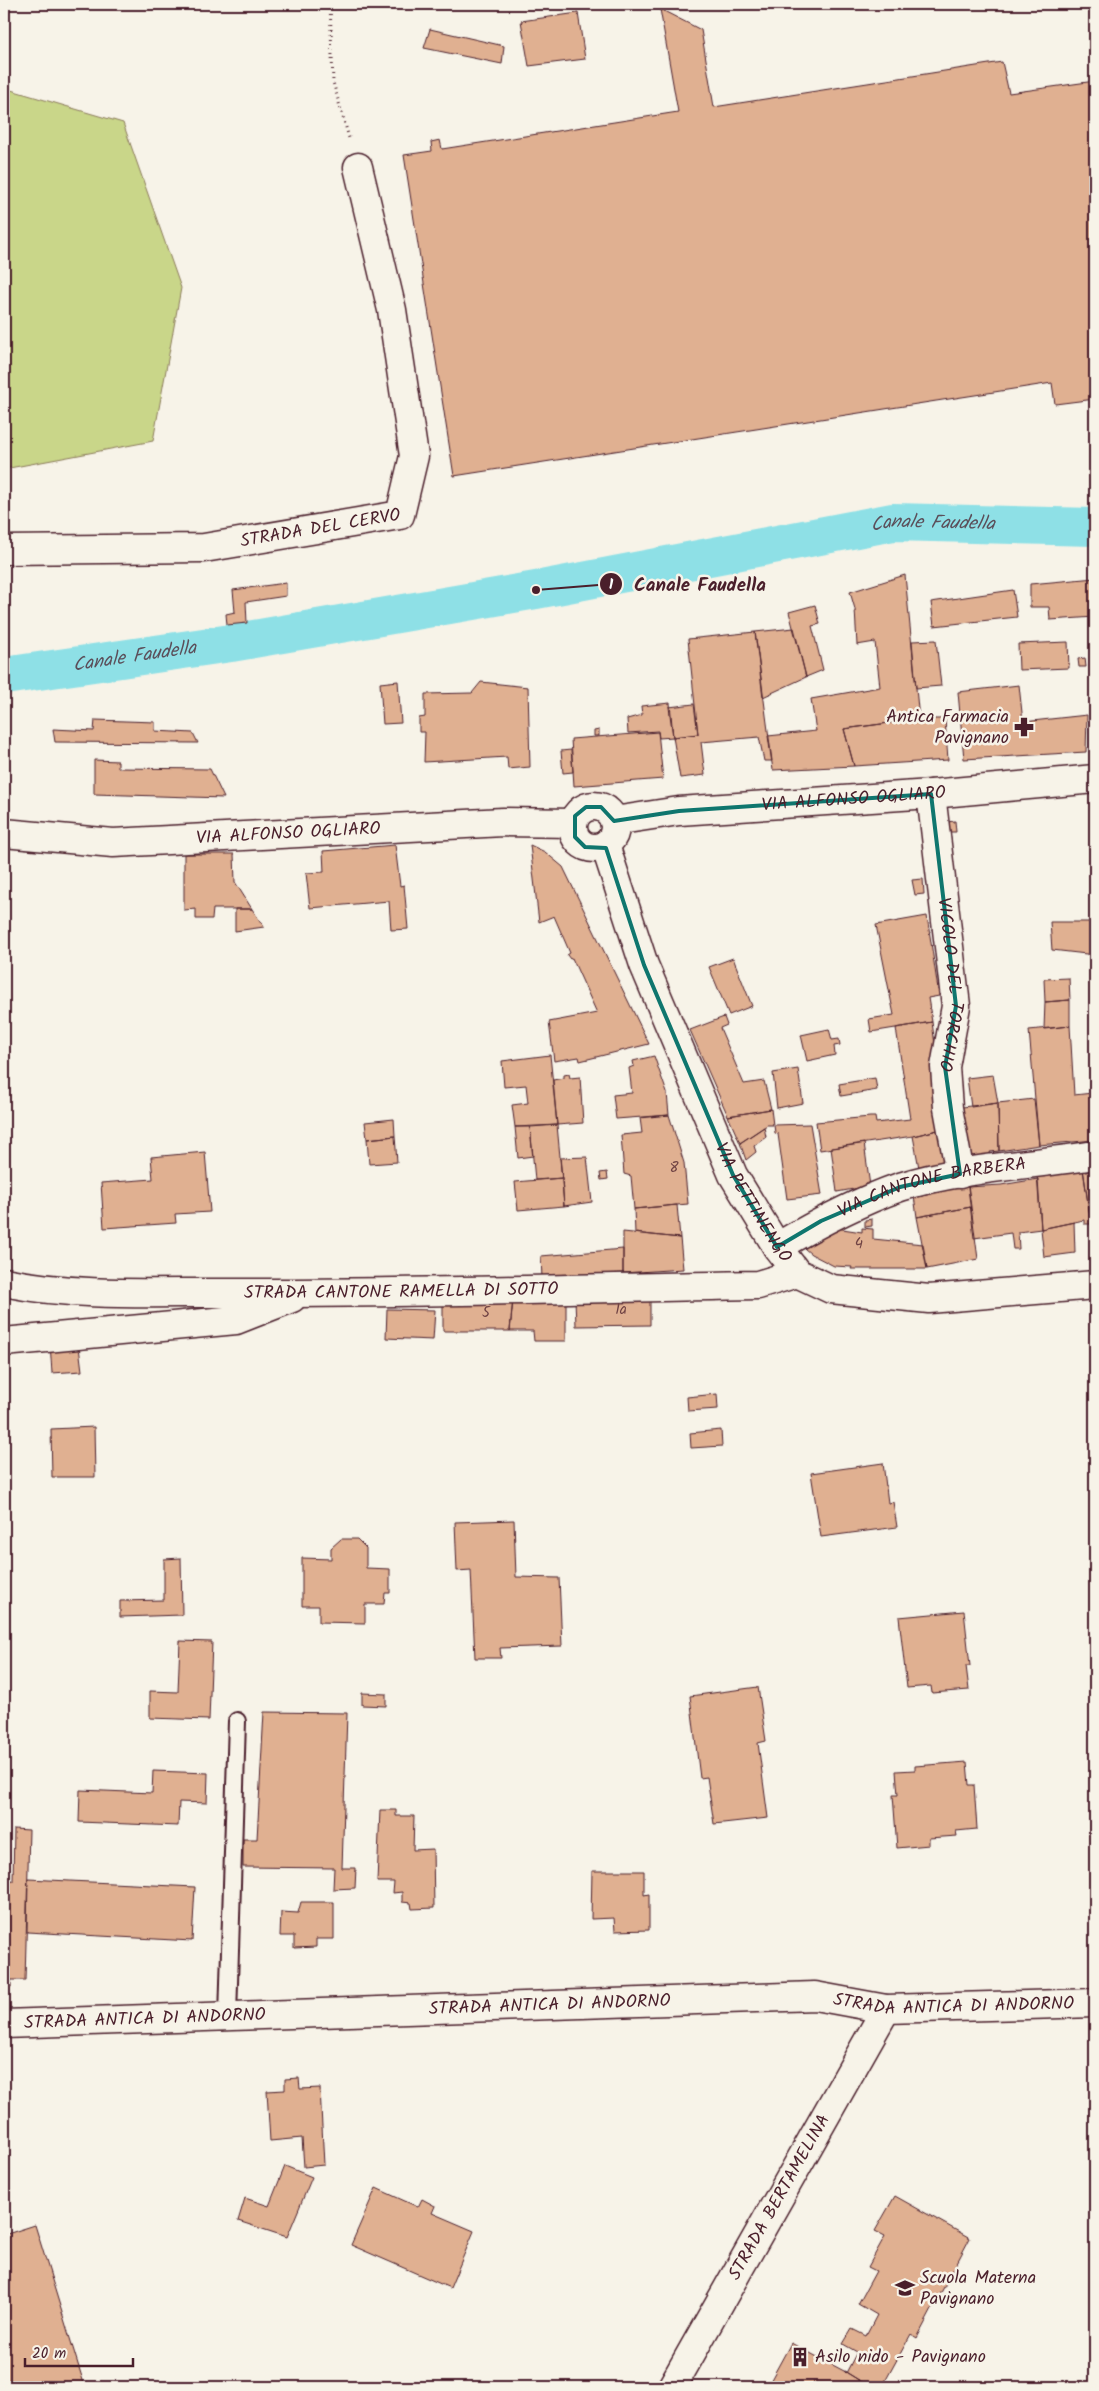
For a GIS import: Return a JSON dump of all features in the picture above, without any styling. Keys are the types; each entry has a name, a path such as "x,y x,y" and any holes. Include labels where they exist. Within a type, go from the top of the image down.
{"street":[{"name":"STRADA DEL CERVO","path":"4,550 204,548 400,515 414,456 392,310 358,167"},
{"name":"VIA ALFONSO OGLIARO","path":"4,833 113,842 503,822 573,823 572,830 579,843 592,849 610,833 679,811 931,794 1095,779"},
{"name":"VICOLO DEL TORCHIO","path":"931,794 956,1006 945,1067 948,1108 960,1174"},
{"name":"VIA PETTINENGO","path":"610,833 644,964 733,1175 777,1247 797,1273 831,1289 929,1299 1095,1285"},
{"name":"VIA CANTONE BARBERA","path":"777,1247 821,1221 900,1187 960,1174 1095,1155"},
{"name":"STRADA CANTONE RAMELLA DI SOTTO","path":"4,1282 41,1290 88,1292 305,1293 758,1285 797,1273"},
{"path":"4,1342 236,1320 305,1293"},
{"name":"STRADA ANTICA DI ANDORNO","path":"4,2024 815,1996 886,2009 1095,2003"},
{"name":"STRADA BERTAMELINA","path":"672,2387 886,2009"}],"lane":[{"path":"228,2016 237,1722"}],"path":[{"path":"330,4 333,82 358,167"}],"highlighted area":[{"path":"931,794 956,1006 945,1067 960,1174 900,1187 821,1221 777,1247 733,1175 644,965 606,848 585,847 575,837 575,816 586,807 601,807 614,821 679,811"}],"green space":[{"path":"4,88 123,123 181,288 153,441 4,469"}],"building":[{"path":"660,9 701,30 714,107 1002,62 1009,93 1095,81 1095,399 1055,404 1052,383 454,476 404,155 432,151 431,142 440,140 442,149 678,112"},
{"path":"578,13 585,59 529,66 521,21"},
{"path":"430,29 504,46 502,64 424,48"},
{"path":"905,575 919,719 844,729 854,766 773,770 768,736 816,731 811,699 880,687 875,642 857,645 855,609 850,592"},
{"path":"1095,578 1095,617 1050,620 1049,607 1030,607 1030,584"},
{"path":"286,583 286,596 246,602 247,623 227,625 226,614 235,612 233,590"},
{"path":"1013,590 1017,617 934,626 931,602"},
{"path":"815,605 820,624 812,626 823,670 806,677 789,612"},
{"path":"794,628 806,677 763,697 755,632"},
{"path":"755,632 772,761 764,761 759,737 701,742 705,775 680,778 673,737 698,734 688,639"},
{"path":"936,640 941,686 916,688 912,641"},
{"path":"1068,642 1069,668 1019,670 1018,644"},
{"path":"1085,658 1086,667 1079,667 1078,659"},
{"path":"398,681 401,723 383,724 380,683"},
{"path":"481,682 528,687 530,767 508,769 507,757 424,762 425,732 419,732 419,718 425,717 425,694 472,693"},
{"name":"Antica Farmacia Pavignano","path":"1019,685 1023,722 1087,715 1086,752 964,759 958,692"},
{"path":"670,703 673,737 659,738 658,731 628,733 627,719 642,715 641,706"},
{"path":"694,704 698,734 673,737 669,707"},
{"path":"919,719 945,719 948,760 854,766 844,729"},
{"path":"95,720 155,722 155,731 193,733 198,743 55,742 53,729 94,731"},
{"path":"599,730 599,736 594,736 594,731"},
{"path":"658,732 663,779 574,786 571,739"},
{"path":"571,750 573,772 563,773 561,751"},
{"path":"94,760 118,761 118,768 210,769 224,798 94,794"},
{"path":"955,821 956,832 948,832 947,822"},
{"path":"1092,824 1095,824 1095,853 1093,853"},
{"path":"395,845 400,886 404,885 408,929 391,930 389,901 310,908 306,873 324,872 323,851"},
{"path":"530,845 545,852 563,867 649,1044 580,1061 579,1057 554,1061 549,1022 597,1013 572,958 570,959 567,955 570,953 554,916 539,922"},
{"path":"184,854 234,854 235,882 252,909 213,909 212,919 196,919 196,909 184,910"},
{"path":"923,879 924,894 915,895 912,880"},
{"path":"235,909 252,909 264,927 235,931"},
{"path":"927,916 939,996 928,998 932,1022 871,1032 869,1019 894,1015 876,925"},
{"path":"1050,922 1095,922 1095,955 1052,950"},
{"path":"733,958 752,1006 729,1015 709,967"},
{"path":"1069,978 1070,1000 1045,1002 1044,979"},
{"path":"1070,1000 1070,1026 1044,1029 1045,1002"},
{"path":"724,1017 727,1025 720,1028 744,1084 764,1081 771,1109 728,1116 690,1030"},
{"path":"932,1022 946,1128 913,1136 820,1150 816,1122 870,1117 875,1117 876,1123 910,1119 896,1028"},
{"path":"1070,1026 1074,1095 1093,1093 1095,1140 1039,1145 1029,1030"},
{"path":"829,1029 832,1040 839,1039 840,1045 834,1046 835,1055 807,1061 801,1035"},
{"path":"550,1055 557,1125 515,1127 512,1105 528,1103 526,1085 504,1087 502,1061"},
{"path":"654,1056 667,1093 669,1115 616,1119 613,1095 632,1093 629,1068 634,1066 633,1061"},
{"path":"798,1069 803,1103 777,1108 773,1073"},
{"path":"569,1074 570,1078 580,1077 583,1123 557,1125 553,1080 564,1078 564,1075"},
{"path":"993,1075 998,1103 971,1107 967,1078"},
{"path":"875,1078 877,1090 841,1096 839,1084"},
{"path":"1034,1099 1039,1145 999,1151 998,1103"},
{"path":"998,1103 999,1151 990,1152 992,1157 965,1162 953,1108"},
{"path":"771,1109 773,1125 767,1125 740,1143 728,1116"},
{"path":"669,1115 684,1163 688,1204 634,1209 631,1176 624,1174 621,1135 642,1133 640,1118"},
{"path":"394,1119 395,1136 367,1139 365,1122"},
{"path":"810,1124 822,1195 787,1199 778,1134 775,1133 774,1125"},
{"path":"557,1125 562,1178 535,1180 530,1127"},
{"path":"515,1127 530,1127 533,1156 518,1158"},
{"path":"764,1127 766,1137 754,1146 756,1152 746,1160 740,1143"},
{"path":"946,1128 951,1160 919,1168 913,1136"},
{"path":"395,1136 397,1162 369,1164 367,1139"},
{"path":"864,1143 870,1186 837,1192 831,1148"},
{"path":"205,1152 210,1212 175,1214 176,1223 104,1228 101,1183 153,1179 151,1157"},
{"path":"587,1157 592,1202 564,1206 560,1158"},
{"path":"1083,1169 1091,1224 1084,1224 1084,1220 1041,1229 1037,1174"},
{"path":"1083,1169 1086,1169 1086,1172 1095,1171 1095,1223 1091,1224"},
{"path":"607,1172 608,1179 601,1180 600,1173"},
{"path":"562,1178 564,1206 518,1210 515,1182"},
{"path":"967,1178 971,1207 917,1217 914,1196"},
{"path":"1038,1179 1041,1229 1018,1232 1019,1249 1013,1249 1011,1233 974,1238 968,1187 1001,1185"},
{"path":"677,1205 680,1238 635,1233 634,1209"},
{"path":"971,1207 978,1259 927,1269 917,1217"},
{"path":"872,1219 872,1226 865,1227 865,1220"},
{"path":"1074,1222 1075,1253 1044,1257 1041,1229"},
{"path":"823,1226 862,1232 862,1228 873,1229 873,1239 923,1244 927,1269 851,1269 852,1267 834,1266 811,1254 798,1243"},
{"path":"623,1232 680,1238 683,1269 623,1273"},
{"path":"623,1249 623,1273 542,1278 541,1256"},
{"path":"650,1298 650,1325 576,1326 575,1299"},
{"path":"513,1299 566,1299 566,1341 534,1341 533,1331 510,1331"},
{"path":"513,1299 510,1331 443,1331 443,1300"},
{"path":"387,1309 435,1310 433,1340 386,1338"},
{"path":"78,1339 82,1371 52,1373 50,1343"},
{"path":"717,1394 718,1409 688,1411 687,1397"},
{"path":"94,1427 95,1477 52,1477 51,1429"},
{"path":"721,1430 722,1446 691,1448 690,1433"},
{"path":"883,1463 888,1503 893,1502 897,1527 821,1537 811,1473"},
{"path":"514,1520 516,1577 559,1578 562,1646 500,1648 501,1658 475,1658 471,1570 457,1571 455,1522"},
{"path":"341,1539 357,1539 366,1548 366,1568 390,1569 390,1593 385,1593 384,1604 365,1604 365,1623 319,1622 319,1606 302,1606 302,1558 331,1559 331,1548"},
{"path":"181,1558 182,1615 120,1617 120,1601 164,1600 164,1559"},
{"path":"964,1611 970,1666 966,1666 969,1690 932,1693 931,1686 907,1688 899,1617"},
{"path":"180,1641 212,1642 209,1720 150,1718 150,1691 178,1692"},
{"path":"758,1687 766,1741 758,1743 768,1818 714,1824 707,1777 700,1778 690,1696"},
{"path":"362,1693 386,1694 386,1706 362,1705"},
{"path":"264,1712 347,1713 342,1868 356,1868 355,1888 333,1889 334,1868 243,1867 243,1839 257,1839"},
{"path":"967,1762 969,1785 974,1785 977,1829 956,1831 957,1836 929,1838 929,1845 897,1848 893,1795 898,1795 896,1771 915,1770 915,1766"},
{"path":"153,1771 208,1773 207,1803 179,1802 178,1826 79,1822 80,1790 152,1793"},
{"path":"380,1810 396,1810 396,1816 414,1816 413,1850 433,1849 434,1908 412,1909 411,1903 402,1902 402,1892 393,1893 394,1882 377,1882"},
{"path":"14,1829 29,1830 25,1980 4,1980 4,1917 7,1917 9,1880 13,1881"},
{"path":"592,1871 644,1871 644,1895 649,1894 649,1930 615,1931 614,1918 591,1919"},
{"path":"28,1879 195,1887 192,1941 27,1932"},
{"path":"301,1902 334,1902 334,1939 316,1939 316,1947 294,1948 294,1936 280,1936 281,1912 298,1913"},
{"path":"5,1980 11,1980 11,1987 5,1987"},
{"path":"299,2078 300,2089 320,2088 324,2165 304,2167 302,2138 270,2141 267,2091 285,2090 285,2079"},
{"path":"285,2166 312,2177 287,2237 238,2221 245,2198 269,2206"},
{"path":"376,2188 418,2207 422,2199 435,2206 432,2213 474,2231 450,2288 351,2245"},
{"name":"Scuola Materna Pavignano","path":"895,2196 970,2238 917,2338 911,2334 882,2387 870,2387 846,2372 857,2352 843,2344 852,2329 866,2336 877,2315 858,2304 876,2271 868,2267 885,2236 875,2231"},
{"path":"35,2225 85,2387 5,2387 4,2235"},
{"name":"Asilo nido - Pavignano","path":"791,2343 844,2371 870,2387 767,2387"}],"waterway":[{"name":"Canale Faudella","path":"4,676 231,643 536,590 893,522 1095,527"}],"place":[{"name":"Canale Faudella","path":"536,590"},
{"name":"Antica Farmacia Pavignano","path":"1024,727"},
{"name":"Scuola Materna Pavignano","path":"905,2288"},
{"name":"Asilo nido - Pavignano","path":"800,2357"}]}
